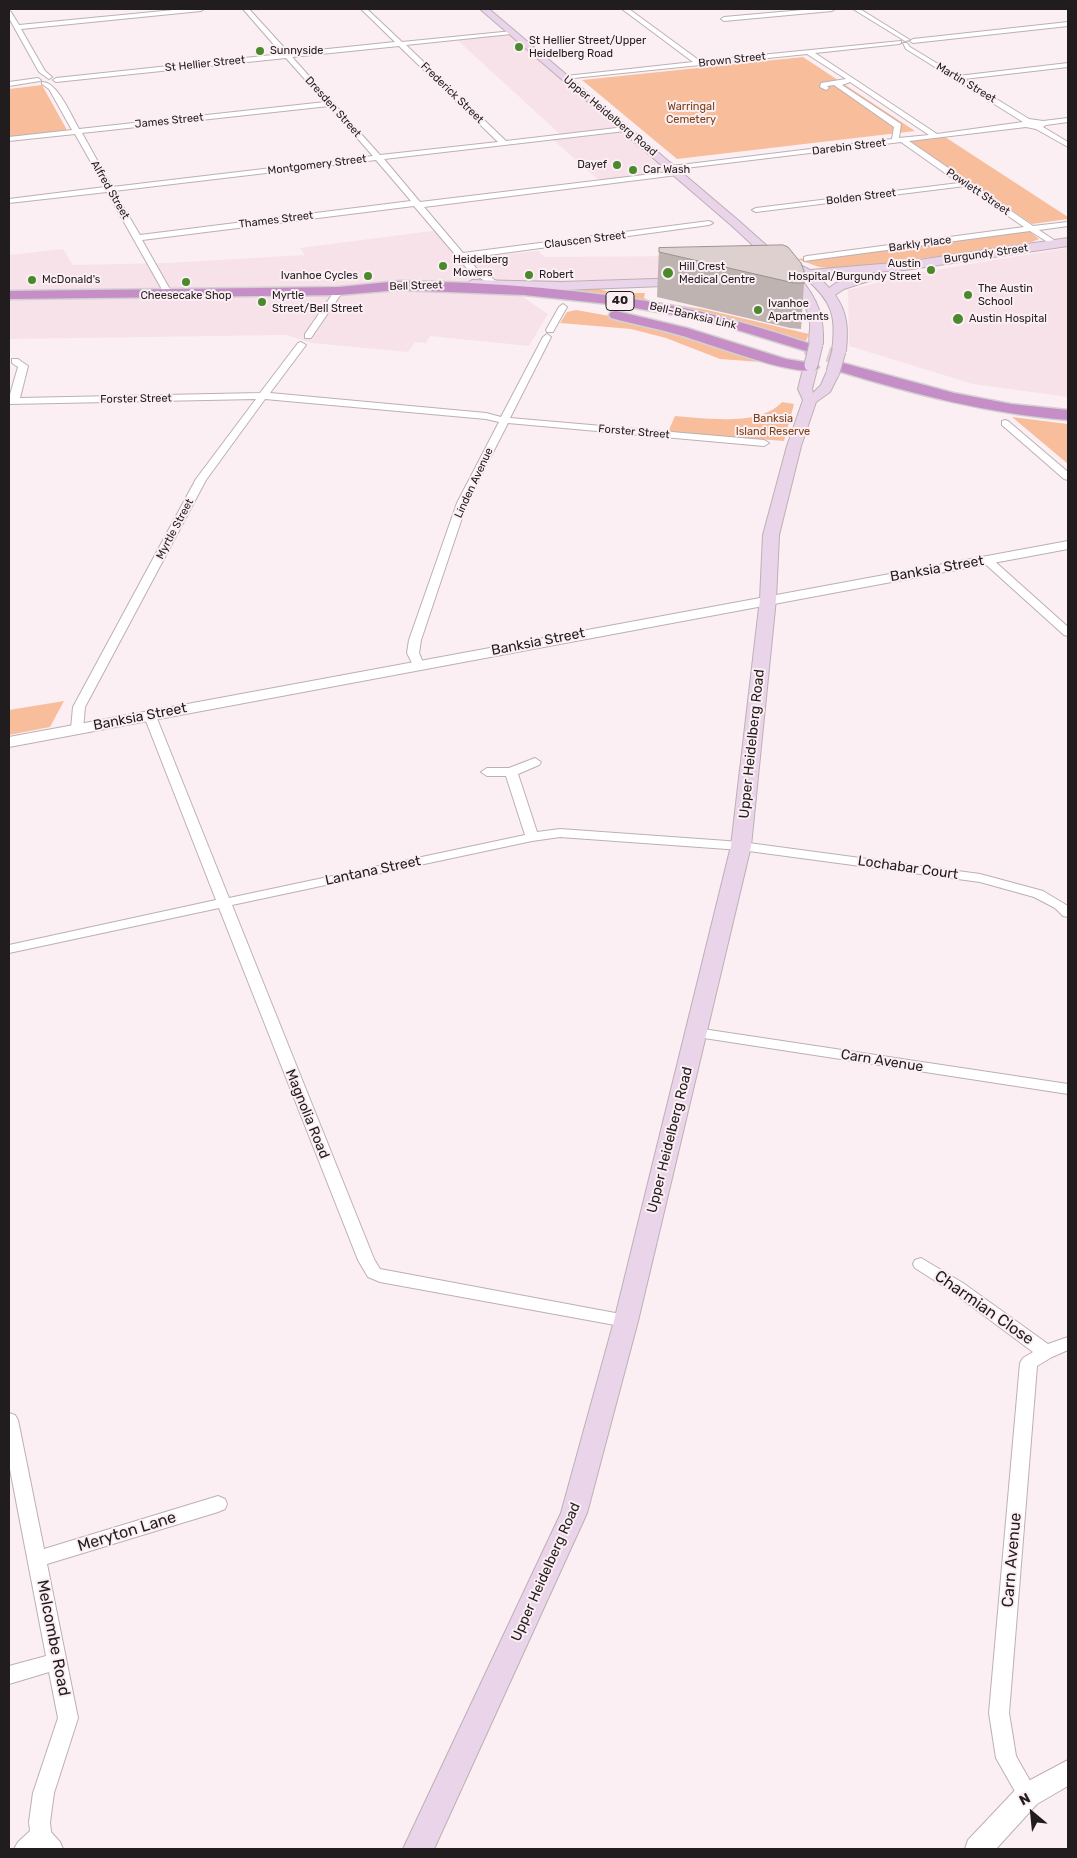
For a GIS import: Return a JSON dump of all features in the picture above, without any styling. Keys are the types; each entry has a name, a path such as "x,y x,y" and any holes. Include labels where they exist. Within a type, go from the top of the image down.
{"highway":[{"name":"Bell Street","path":"339,292 369,287 428,286"},
{"name":"Bell–Banksia Link","path":"428,286 533,291 627,302 713,319 811,358"},
{"name":"Bell Street","path":"9,295 339,292 365,296 463,290"},
{"path":"463,290 651,323 784,363 811,358"},
{"name":"Bell–Banksia Link","path":"463,290 622,309 714,329 811,358"},
{"path":"838,366 1006,400 1068,407"},
{"path":"838,366 911,389 968,402 1068,415"}],"main road":[{"name":"Upper Heidelberg Road","path":"418,1849 574,1513 626,1321 741,846 768,599 771,535 808,393 811,358 817,324 806,295 786,263 767,242 735,222 484,9"},
{"name":"Burgundy Street","path":"793,277 837,278 1068,242"},
{"name":"Upper Heidelberg Road","path":"786,263 811,277 828,294 841,320 838,366"},
{"path":"793,277 762,278 776,272 786,263 833,272"},
{"name":"Burgundy Street","path":"811,277 863,268 905,266"},
{"path":"828,294 840,286 885,271"},
{"name":"Bell Street","path":"428,286 463,290 495,284 560,286 698,282"},
{"path":"808,393 820,396 838,366 811,358"}],"street":[{"path":"17,27 201,9"},
{"name":"Dresden Street","path":"246,9 378,158 477,274 495,284"},
{"name":"Frederick Street","path":"364,9 504,143"},
{"path":"625,9 698,63"},
{"path":"724,20 832,9"},
{"path":"857,9 866,9"},
{"name":"Martin Street","path":"857,9 906,42 908,48 958,78 1027,124"},
{"name":"Alfred Street","path":"9,13 168,293"},
{"name":"Brown Street","path":"566,78 1068,24"},
{"name":"St Hellier Street","path":"12,83 511,32"},
{"path":"809,52 936,136"},
{"path":"958,78 1068,65"},
{"path":"813,84 826,86 851,80"},
{"path":"838,82 836,84 898,126 899,141"},
{"name":"James Street","path":"9,139 330,104"},
{"path":"1040,125 1068,120"},
{"name":"Darebin Street","path":"674,171 1027,124 1040,125"},
{"path":"1040,125 1068,145"},
{"name":"Montgomery Street","path":"9,201 625,129"},
{"name":"Powlett Street","path":"899,141 1054,244"},
{"name":"Thames Street","path":"137,238 674,171"},
{"name":"Bolden Street","path":"756,210 966,184"},
{"name":"Clauscen Street","path":"462,256 709,224"},
{"name":"Burgundy Street","path":"1032,229 1068,224"},
{"name":"Barkly Place","path":"807,259 1032,229"},
{"path":"463,290 474,280 477,274"},
{"path":"308,336 339,292"},
{"name":"Linden Avenue","path":"418,665 413,653 415,640 462,503 563,307"},
{"name":"Myrtle Street","path":"78,729 79,707 202,479 301,345"},
{"path":"12,401 23,366 15,361"},
{"name":"Forster Street","path":"12,401 262,397 272,400 476,420 504,420 764,443"},
{"path":"1005,423 1068,477"},
{"name":"Banksia Street","path":"9,742 768,599 1068,545"},
{"path":"987,560 1068,634"},
{"name":"Magnolia Road","path":"150,716 313,1129 366,1260 374,1273 380,1276 626,1321"},
{"path":"487,772 511,772 535,762"},
{"path":"511,772 532,837"},
{"name":"Lantana Street","path":"9,949 532,837 560,833 741,846"},
{"name":"Lochabar Court","path":"741,846 980,878 1015,886 1046,898 1068,914"},
{"name":"Carn Avenue","path":"696,1033 1068,1089"},
{"name":"Charmian Close","path":"921,1264 957,1287 1046,1352"},
{"name":"Carn Avenue","path":"1028,1795 1006,1758 1000,1712 1029,1363 1046,1352 1068,1343"},
{"name":"Melcombe Road","path":"9,1420 12,1452 37,1559 68,1718 65,1736 40,1805 47,1842"},
{"name":"Meryton Lane","path":"37,1559 218,1504"},
{"path":"9,1676 57,1661"},
{"path":"978,1849 1028,1795 1068,1772"},
{"path":"25,1849 47,1842"}],"shaded area":[{"path":"511,32 677,173 601,182 551,138 562,136 455,38"},
{"path":"439,230 462,256 479,257 538,251 545,257 676,256 699,278 501,282 548,314 529,346 430,336 426,343 415,342 408,352 312,343 286,335 9,339 9,255 63,249 73,265 167,263 305,255 300,248"},
{"name":"Austin Hospital","path":"1068,248 1068,397 973,384 849,346 848,290 916,273"}],"green space":[{"name":"Warringal Cemetery","path":"803,57 915,131 677,159 582,80"},
{"path":"42,85 67,130 9,137 9,89"},
{"path":"945,137 1068,217 1068,219 1032,224 910,141"},
{"path":"1029,231 1039,239 1032,242 966,253 836,269 819,267 797,259"},
{"path":"596,288 613,293 645,293 644,298 650,301 703,309 809,334 805,343 563,290"},
{"path":"576,310 638,321 774,363 720,359 666,338 631,329 560,323 567,312"},
{"name":"Banksia Island Reserve","path":"782,402 794,404 784,441 668,432 675,416 716,419 746,418 772,410"},
{"path":"1012,417 1068,424 1068,464"},
{"path":"64,701 50,727 9,735 9,710"}],"building":[{"path":"783,245 788,247 801,263 804,271 804,283 794,283 659,252 659,248"}],"tunnel":[{"path":"806,347 846,360"}],"place":[{"name":"St Hellier Street/Upper Heidelberg Road","path":"519,47"},
{"name":"Sunnyside","path":"260,51"},
{"name":"Dayef","path":"617,165"},
{"name":"Car Wash","path":"633,170"},
{"name":"Heidelberg Mowers","path":"443,266"},
{"name":"Austin Hospital/Burgundy Street","path":"931,270"},
{"name":"Hill Crest Medical Centre","path":"668,273"},
{"name":"Robert","path":"529,275"},
{"name":"Ivanhoe Cycles","path":"368,276"},
{"name":"McDonald's","path":"32,280"},
{"name":"Cheesecake Shop","path":"186,282"},
{"name":"The Austin School","path":"968,295"},
{"name":"Myrtle Street/Bell Street","path":"262,302"},
{"name":"Ivanhoe Apartments","path":"758,310"},
{"name":"Austin Hospital","path":"958,319"}]}
